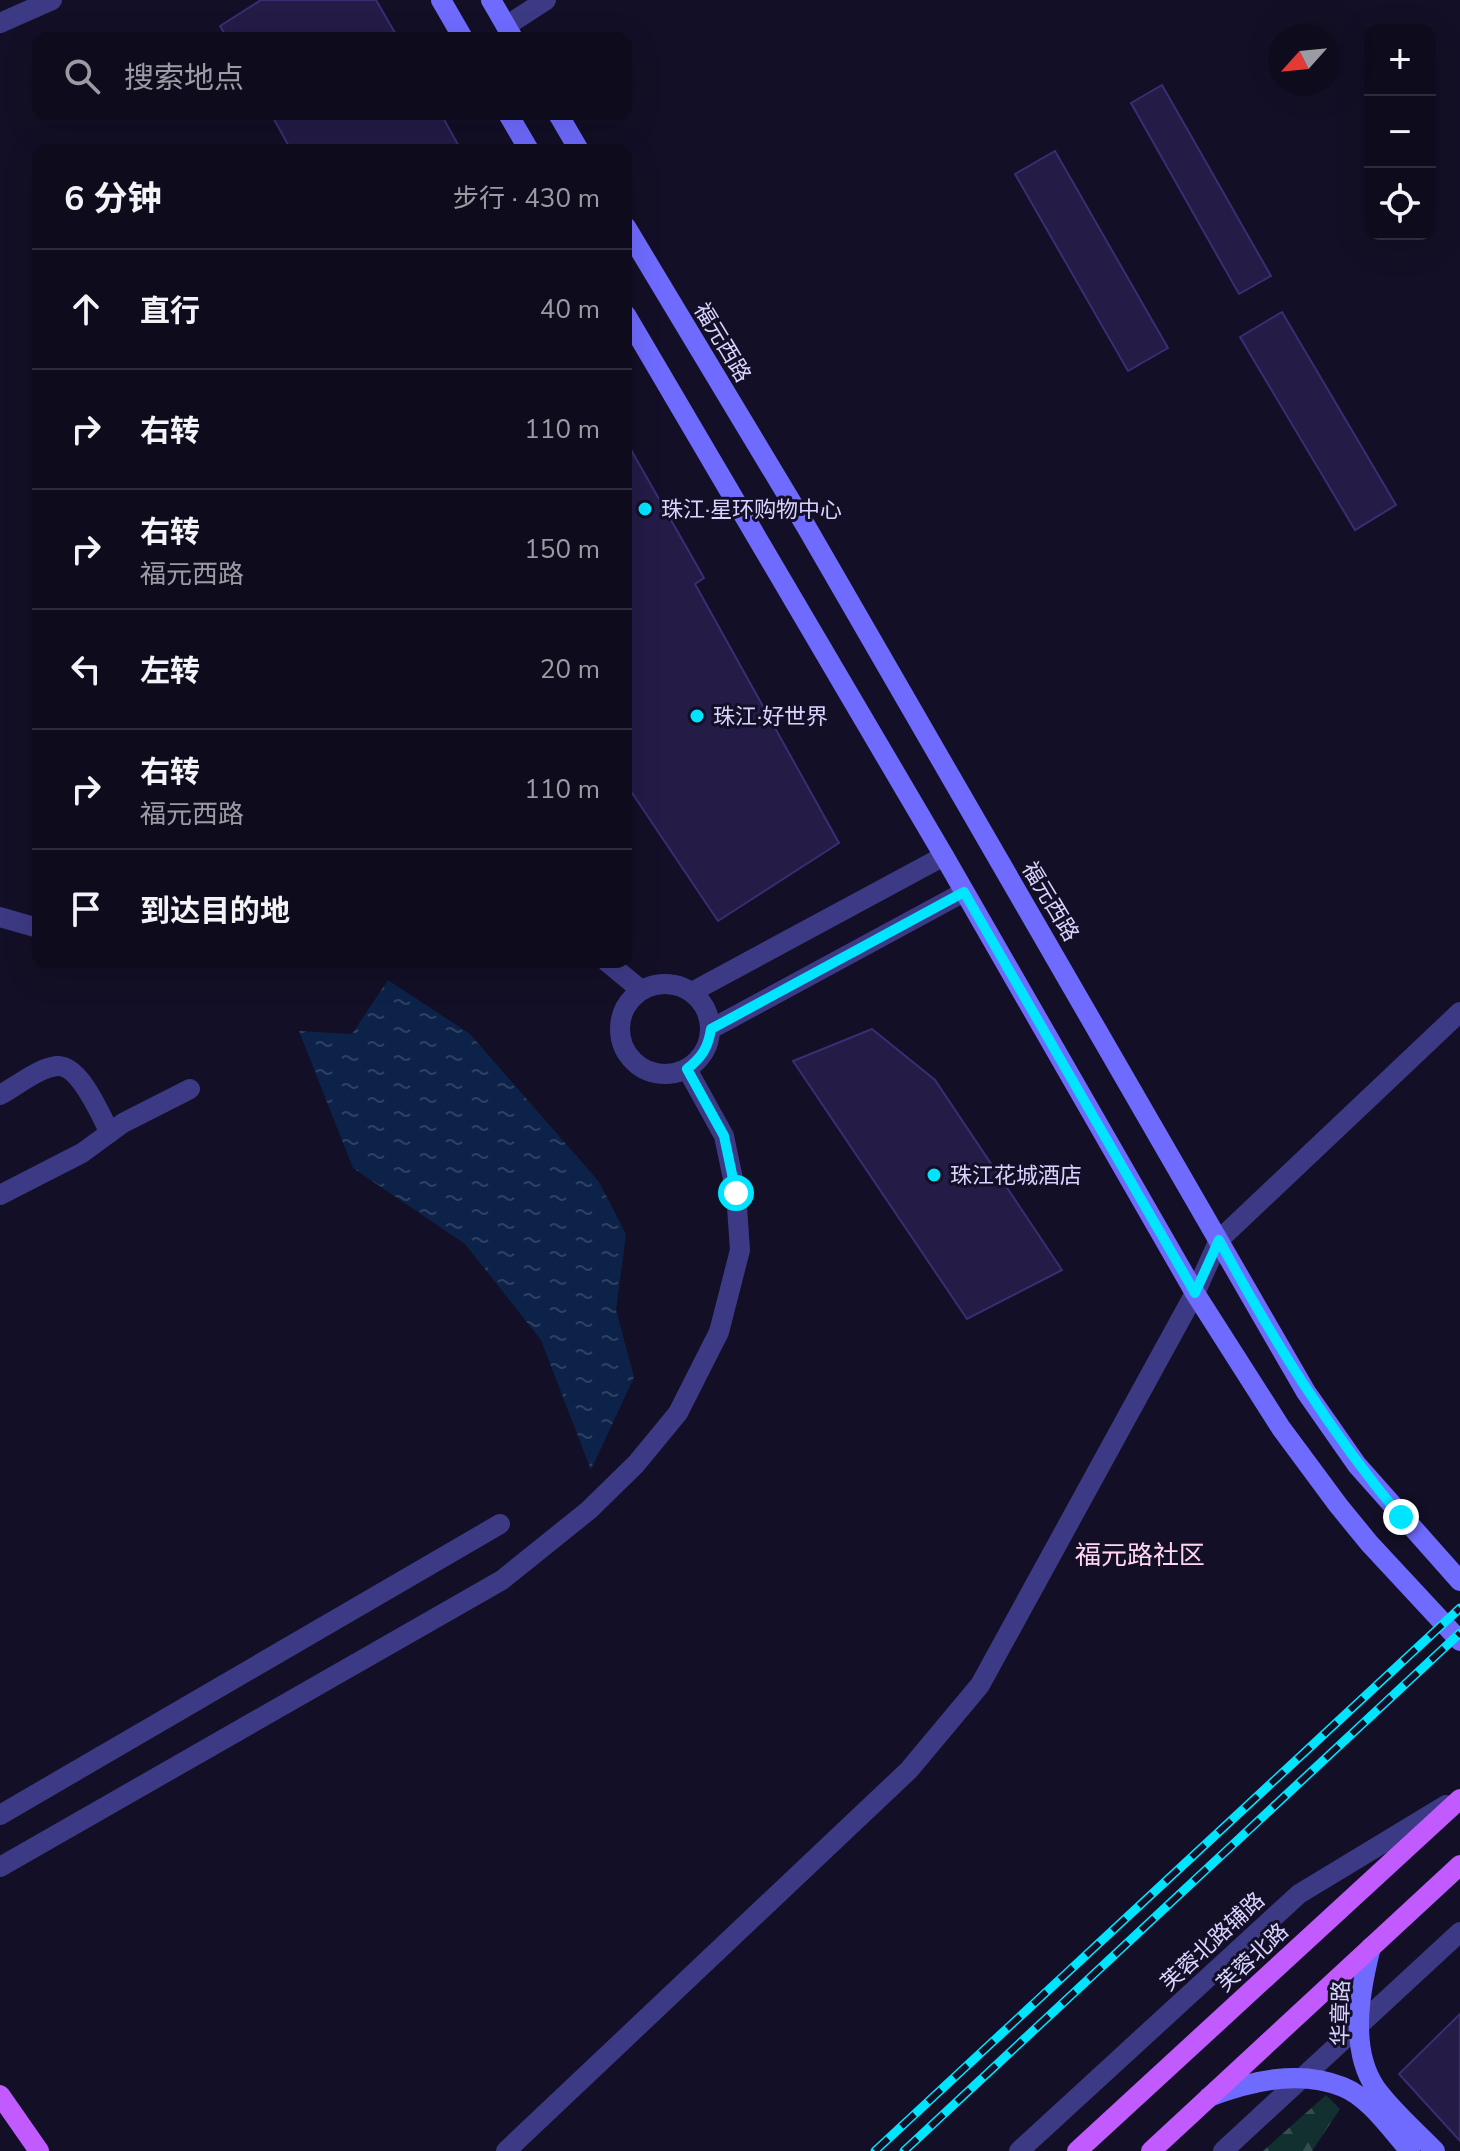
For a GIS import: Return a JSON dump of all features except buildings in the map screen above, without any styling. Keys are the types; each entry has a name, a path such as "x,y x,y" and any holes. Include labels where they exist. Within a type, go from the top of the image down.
{"main road":[{"path":"441,0 460,32"},
{"path":"491,0 509,32"},
{"path":"512,120 526,144"},
{"path":"562,120 576,144"},
{"name":"福元西路","path":"632,237 807,528 1306,1392 1357,1465 1460,1581"},
{"path":"632,325 944,856 1195,1293 1281,1428 1338,1505 1377,1553 1460,1641"},
{"name":"芙蓉北路","path":"1077,2151 1460,1798"},
{"path":"1151,2151 1460,1865"},
{"name":"华章路","path":"1371,1947 1361,1993 1363,2060 1376,2089 1435,2151"},
{"path":"1209,2097 1273,2079 1300,2079 1343,2087 1364,2102 1410,2151"},
{"path":"0,2095 39,2151"}],"street":[{"path":"0,23 52,0"},
{"path":"509,32 546,0"},
{"path":"692,992 944,856"},
{"path":"711,1029 964,892"},
{"path":"0,917 32,926"},
{"path":"614,968 641,990"},
{"path":"658,983 676,984 692,992 709,1015 711,1029 708,1045 699,1059 687,1069 670,1074 653,1073 637,1065 626,1052 620,1035 621,1018 628,1002 641,990 658,983"},
{"path":"506,2151 909,1770 980,1685 1195,1293 1219,1240 1460,1012"},
{"path":"0,1095 41,1072 56,1066 67,1067 83,1083 110,1133"},
{"path":"0,1867 502,1580 589,1510 636,1464 678,1413 719,1332 740,1250 736,1193 724,1136 687,1069"},
{"path":"0,1195 82,1153 123,1123 190,1089"},
{"path":"0,1815 500,1524"},
{"name":"芙蓉北路辅路","path":"1019,2151 1299,1894 1460,1798"},
{"path":"1223,2151 1460,1932"}],"green space":[{"path":"1326,2095 1340,2109 1312,2151 1263,2151"}],"water":[{"path":"388,980 470,1034 599,1182 626,1234 616,1310 634,1377 591,1470 541,1340 465,1244 353,1168 299,1031 352,1034"}],"railway":[{"path":"875,2151 1460,1608"},
{"path":"904,2151 1460,1633"}],"place":[{"name":"珠江·星环购物中心","path":"645,509"},
{"name":"珠江·好世界","path":"697,716"},
{"name":"珠江花城酒店","path":"934,1175"}],"district":[{"name":"福元路社区","path":"1140,1555"}],"route":[{"path":"736,1193 724,1136 687,1069 699,1059 708,1045 711,1029 964,892 1195,1293 1219,1240 1306,1392 1357,1465 1401,1517"}]}
